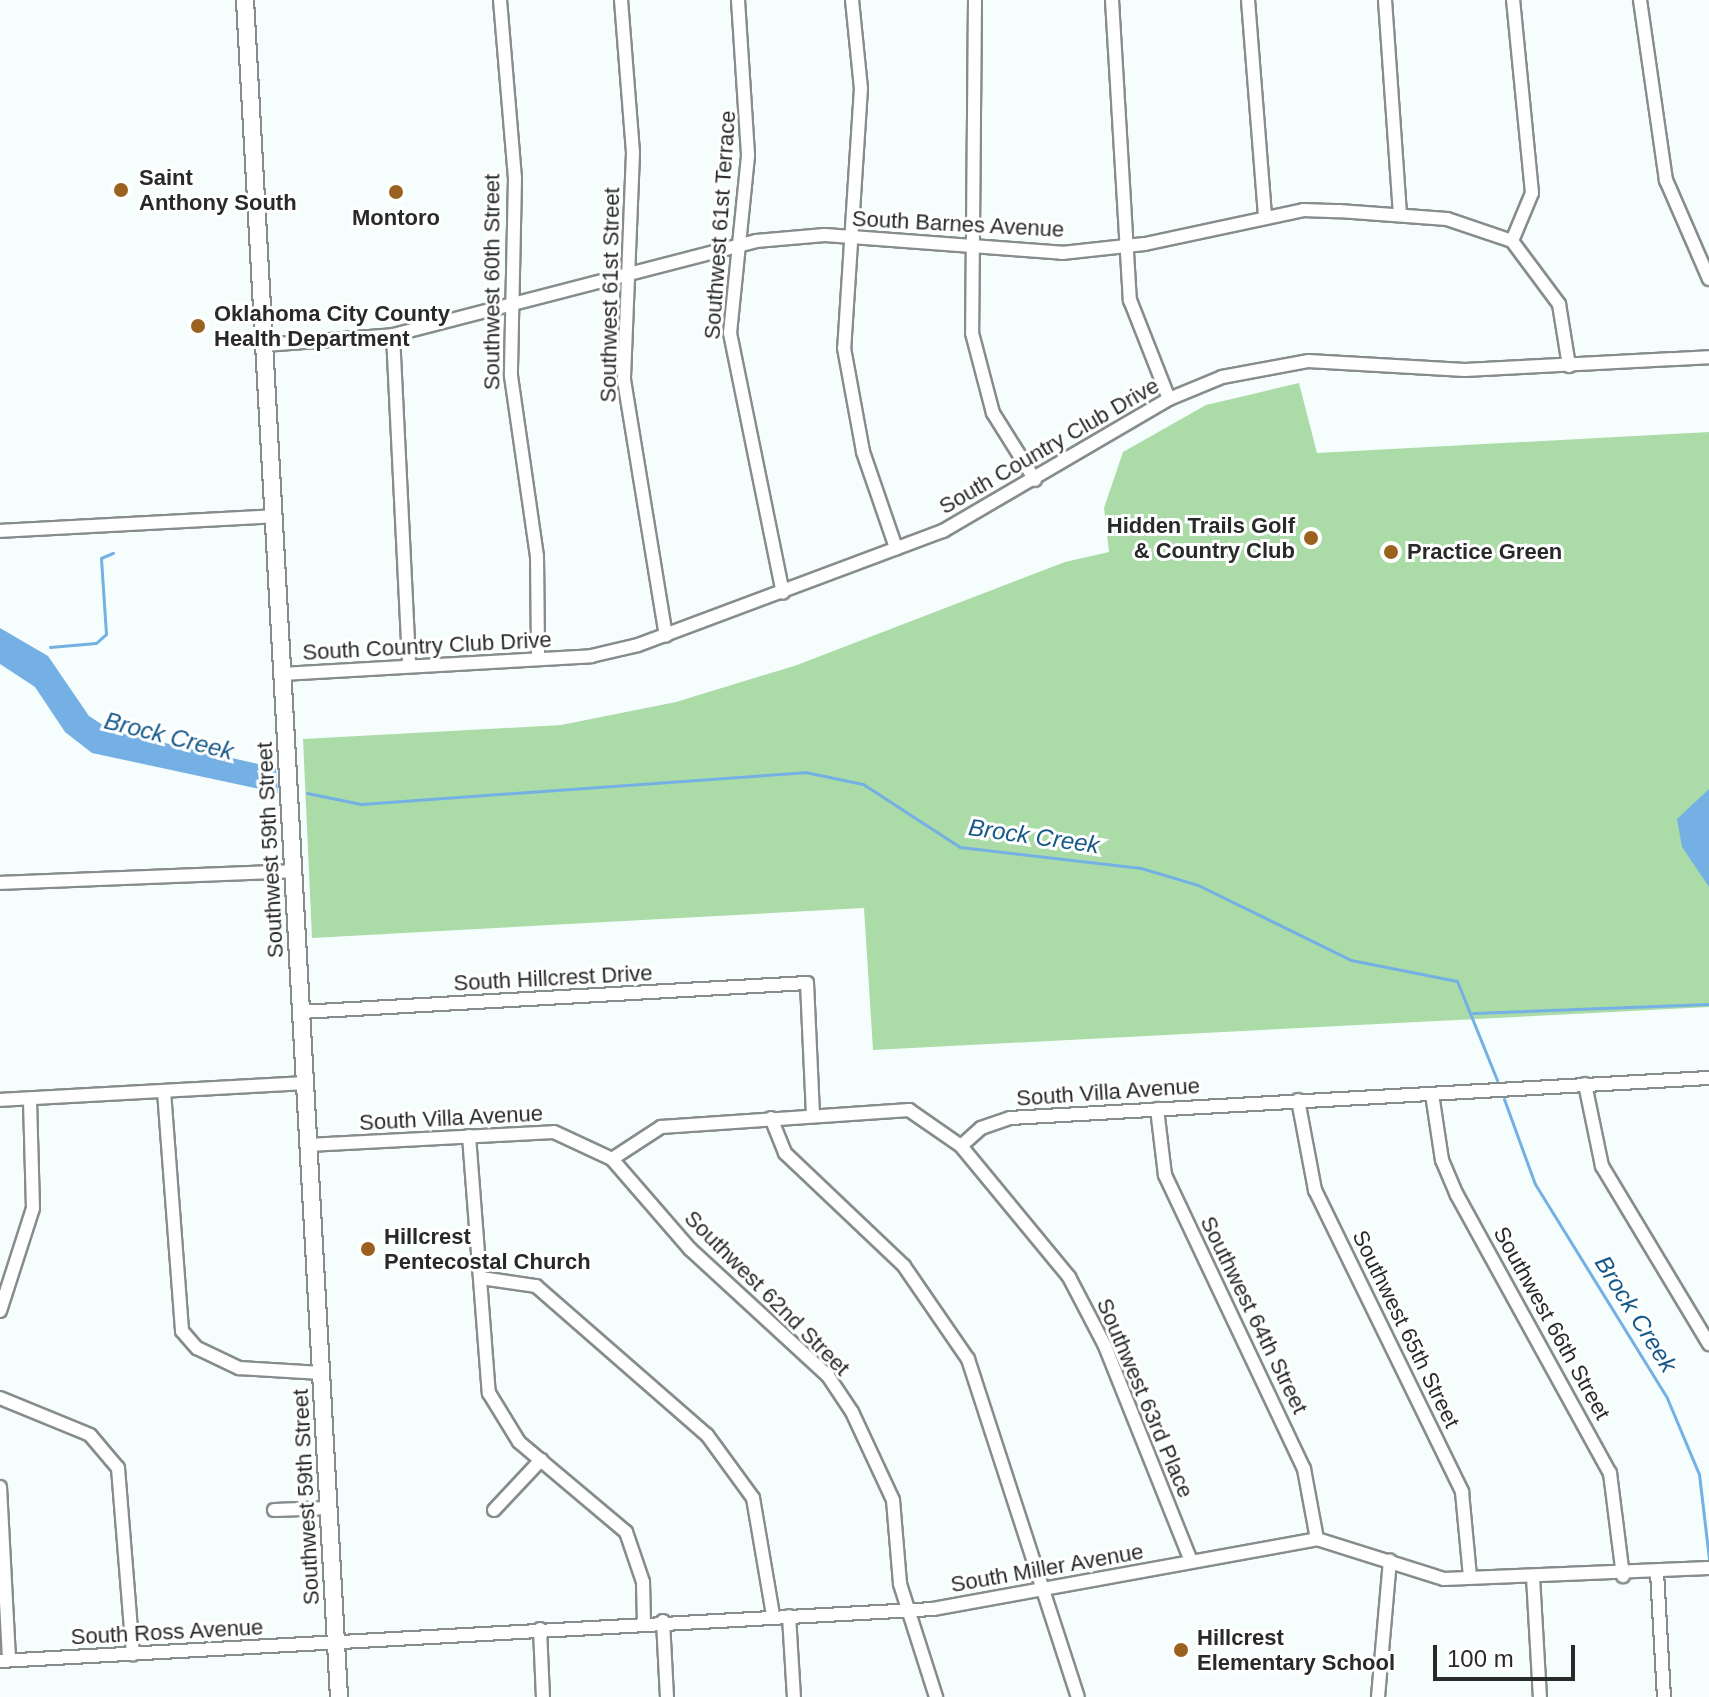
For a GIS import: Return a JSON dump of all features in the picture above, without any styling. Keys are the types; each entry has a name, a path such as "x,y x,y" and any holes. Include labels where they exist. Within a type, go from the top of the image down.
{"main road":[{"name":"Southwest 59th Street","path":"245,0 339,1697"}],"street":[{"name":"Southwest 60th Street","path":"500,0 515,178 509,305 512,404 537,556 538,659"},
{"name":"Southwest 61st Street","path":"621,0 633,103 626,275 629,425 666,636"},
{"name":"Southwest 61st Terrace","path":"738,0 748,156 734,248 735,376 783,593"},
{"path":"852,0 861,88 843,313 852,409 896,548"},
{"path":"975,0 977,372 1035,480"},
{"path":"1112,0 1126,246 1139,337 1169,399"},
{"path":"1248,0 1265,217"},
{"path":"1385,0 1400,212"},
{"path":"1513,0 1532,193 1512,241 1559,304 1569,366"},
{"path":"1640,0 1666,180 1709,279"},
{"name":"South Barnes Avenue","path":"264,345 393,335 734,248 792,237 849,238 975,250 1126,246 1265,217 1400,212 1512,241"},
{"path":"393,335 409,664"},
{"name":"South Country Club Drive","path":"282,674 409,664 591,656 666,636 943,531 1169,399 1222,377 1308,361 1424,370 1569,366 1709,357"},
{"path":"0,531 273,516"},
{"path":"0,883 293,871"},
{"name":"South Hillcrest Drive","path":"301,1012 807,983 813,1116"},
{"name":"South Villa Avenue","path":"961,1146 981,1128 1010,1118 1709,1078"},
{"path":"0,1100 305,1083"},
{"path":"1585,1084 1602,1166 1709,1344"},
{"path":"164,1091 182,1331 197,1348 239,1368 321,1373"},
{"name":"Southwest 66th Street","path":"1432,1094 1442,1160 1457,1195 1610,1473 1623,1576"},
{"path":"0,1311 33,1208 30,1099"},
{"name":"Southwest 65th Street","path":"1298,1100 1315,1190 1462,1492 1470,1577"},
{"name":"Southwest 64th Street","path":"1157,1109 1165,1175 1304,1469 1317,1539"},
{"path":"612,1159 661,1127 909,1110 961,1146"},
{"path":"771,1118 785,1153 904,1266 945,1317 985,1400 1078,1697"},
{"name":"South Villa Avenue","path":"308,1145 568,1134 612,1159"},
{"path":"469,1136 489,1393 519,1442 626,1532 643,1582 644,1623"},
{"name":"Southwest 63rd Place","path":"961,1146 1069,1277 1111,1360 1191,1561"},
{"name":"Southwest 62nd Street","path":"612,1159 690,1249 821,1369 852,1412 893,1500 909,1609 936,1697"},
{"path":"481,1278 536,1286 707,1435 753,1498 773,1615"},
{"path":"0,1398 90,1435 118,1468 133,1654"},
{"path":"494,1510 541,1460"},
{"path":"0,1487 5,1660"},
{"path":"274,1510 329,1508"},
{"name":"South Miller Avenue","path":"336,1642 909,1609 1046,1592 1191,1561 1317,1539 1390,1561 1418,1573 1470,1577 1623,1576 1709,1568"},
{"path":"1378,1697 1390,1561"},
{"path":"1657,1572 1664,1697"},
{"path":"1533,1577 1540,1697"},
{"path":"789,1616 794,1697"},
{"path":"663,1621 667,1697"},
{"path":"540,1629 543,1697"},
{"name":"South Ross Avenue","path":"5,1660 336,1642"}],"green space":[{"name":"Hidden Trails Golf & Country Club","path":"1299,383 1317,453 1709,432 1709,1007 873,1050 864,908 312,938 303,739 561,725 676,702 797,665 1065,562 1109,552 1104,508 1123,452 1206,405"}],"water":[{"name":"Brock Creek","path":"0,628 48,656 89,716 112,731 276,768 278,793 92,753 65,732 35,687 0,664"},
{"path":"1709,789 1709,887 1682,847 1677,819"}],"waterway":[{"path":"50,647 96,643 106,634 101,558 113,553"},
{"name":"Brock Creek","path":"307,793 361,804 805,772 863,784 960,847 1141,868 1198,885 1351,960 1457,981 1497,1080"},
{"path":"1473,1013 1709,1004"},
{"name":"Brock Creek","path":"1504,1099 1535,1184 1667,1398 1699,1474 1709,1559"}],"place":[{"name":"Saint Anthony South","path":"121,190"},
{"name":"Montoro","path":"396,192"},
{"name":"Oklahoma City County Health Department","path":"198,326"},
{"name":"Hidden Trails Golf & Country Club","path":"1311,538"},
{"name":"Practice Green","path":"1391,552"},
{"name":"Hillcrest Pentecostal Church","path":"368,1249"},
{"name":"Hillcrest Elementary School","path":"1181,1650"}]}
